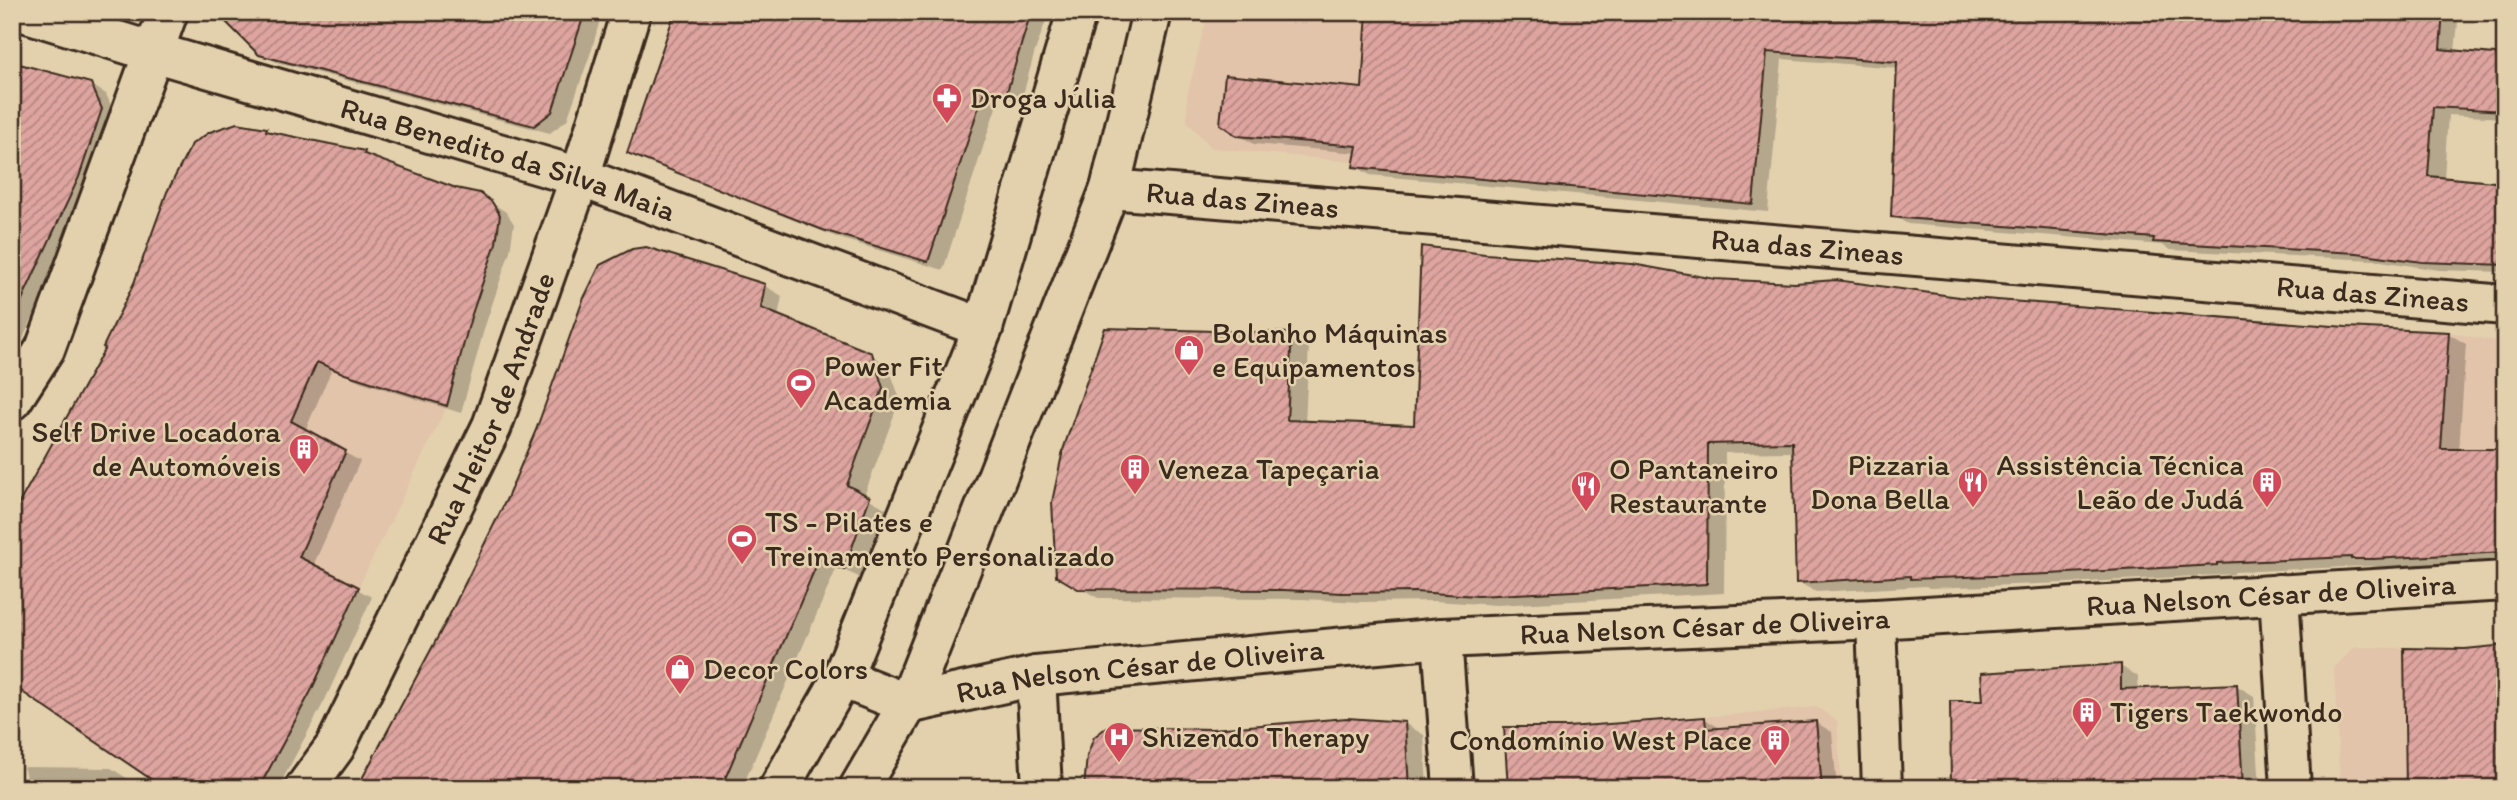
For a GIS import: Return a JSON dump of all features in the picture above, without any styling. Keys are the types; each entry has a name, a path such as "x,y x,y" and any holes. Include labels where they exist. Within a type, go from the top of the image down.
{"street":[{"name":"Rua Benedito da Silva Maia","path":"24,12 580,177 983,328"},
{"path":"12,400 45,349 168,12"},
{"name":"Rua Heitor de Andrade","path":"305,788 335,747 492,426 580,177 632,12"},
{"path":"779,788 842,678 983,328 1077,12"},
{"path":"859,788 908,704 1110,189 1152,12"},
{"name":"Rua das Zineas","path":"1110,189 2505,306"},
{"name":"Rua Nelson César de Oliveira","path":"908,704 1036,676 1442,638 1876,619 2505,581"},
{"path":"2279,594 2291,788"},
{"path":"1876,619 1882,788"},
{"path":"1442,638 1452,788"},
{"path":"1036,676 1042,788"},
{"path":"842,678 908,704"}],"shaded area":[{"path":"1208,12 1367,12 1354,162 1212,148 1187,122 1187,96"},
{"path":"2449,332 2505,343 2505,449 2441,449"},
{"path":"285,348 349,375 447,406 346,613 198,540"},
{"path":"2355,647 2405,648 2406,788 2340,788 2334,668"},
{"path":"1817,707 1837,721 1842,788 1710,788 1705,717"}],"building":[{"path":"216,12 585,12 552,112 534,126 259,55"},
{"path":"675,12 1031,12 1006,95 985,88 928,262 823,230 627,153"},
{"path":"1367,12 2443,12 2440,49 2505,55 2505,111 2433,107 2428,176 2505,183 2505,265 2422,262 2357,253 2153,242 2154,238 1891,217 1897,62 1767,52 1753,204 1353,167 1357,146 1237,136 1220,124 1225,75 1362,88"},
{"path":"12,62 91,83 102,109 79,177 12,321"},
{"path":"237,123 365,151 364,154 456,188 480,193 492,202 500,215 496,243 471,317 447,406 345,374 317,362 291,421 346,451 299,557 359,587 311,691 259,788 164,788 12,685 12,516 105,348 103,347 134,283 167,192 192,144 210,132"},
{"path":"1421,246 1485,254 1632,264 1715,279 1795,283 1836,280 1959,297 2346,327 2449,332 2441,449 2505,449 2505,552 1796,583 1792,442 1708,444 1707,584 1478,596 1414,592 1078,589 1056,576 1052,502 1063,450 1105,328 1292,333 1287,420 1414,425"},
{"path":"646,247 765,284 761,308 872,353 883,388 847,485 870,497 844,570 819,559 721,788 357,788 449,616 508,496 536,430 583,300 600,265 632,249"},
{"path":"2505,645 2505,788 2406,788 2404,648 2465,649"},
{"path":"2121,664 2121,689 2237,684 2243,788 1951,788 1950,701 1983,701 1981,673"},
{"path":"1705,717 1706,729 1816,721 1822,788 1508,788 1504,727 1567,727"},
{"path":"1347,718 1405,722 1409,788 1084,788 1087,756 1094,737 1107,727 1212,729"}],"place":[{"name":"Droga Júlia","path":"947,125"},
{"name":"Bolanho Máquinas e Equipamentos","path":"1189,377"},
{"name":"Power Fit Academia","path":"801,410"},
{"name":"Self Drive Locadora de Automóveis","path":"304,476"},
{"name":"Veneza Tapeçaria","path":"1135,496"},
{"name":"Pizzaria Dona Bella","path":"1973,509"},
{"name":"Assistência Técnica Leão de Judá","path":"2267,509"},
{"name":"O Pantaneiro Restaurante","path":"1586,513"},
{"name":"TS - Pilates e Treinamento Personalizado","path":"742,566"},
{"name":"Decor Colors","path":"680,696"},
{"name":"Tigers Taekwondo","path":"2087,739"},
{"name":"Shizendo Therapy","path":"1119,764"},
{"name":"Condomínio West Place","path":"1775,767"}]}
